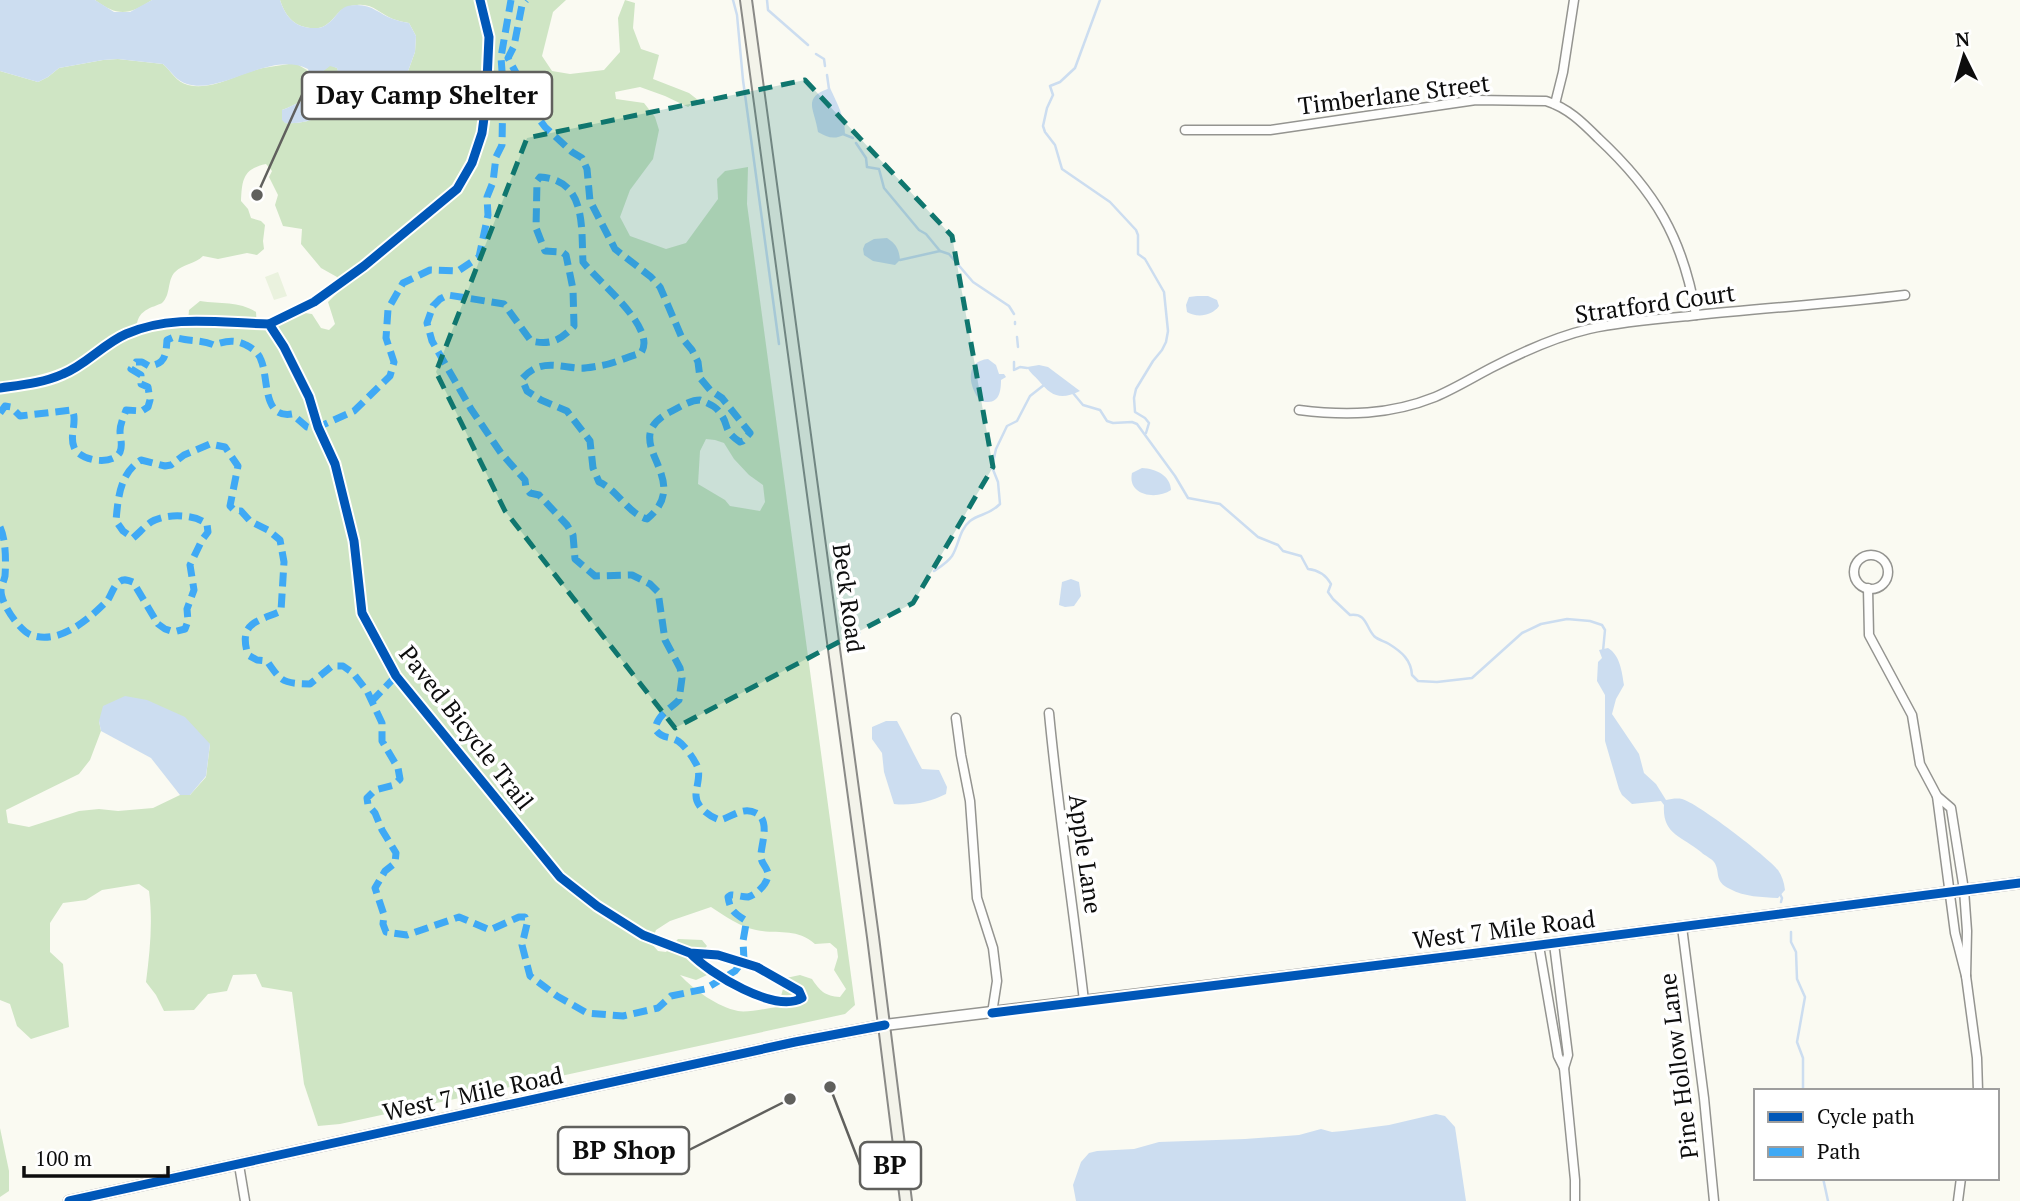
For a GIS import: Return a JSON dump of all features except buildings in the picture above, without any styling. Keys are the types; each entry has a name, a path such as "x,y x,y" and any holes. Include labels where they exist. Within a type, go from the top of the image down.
{"main road":[{"name":"Beck Road","path":"746,0 885,1025 906,1201"}],"street":[{"path":"1574,0 1563,72 1555,104 1571,113 1607,146 1654,199 1680,252 1696,315"},
{"name":"Timberlane Street","path":"1185,130 1270,130 1476,100 1546,101 1555,104"},
{"name":"Stratford Court","path":"1299,410 1362,414 1399,408 1436,397 1534,347 1593,328 1905,295"},
{"path":"1875,556 1884,562 1888,576 1882,585 1868,589 1858,582 1856,566 1864,558 1875,556"},
{"path":"1868,589 1869,635 1912,715 1920,764 1937,796 1955,933 1966,976 1977,1058 1978,1089"},
{"name":"Apple Lane","path":"1049,713 1056,792 1084,1001"},
{"path":"956,718 970,801 977,898 993,948 997,981 992,1013"},
{"path":"1937,796 1951,808 1964,890 1966,976"},
{"name":"West 7 Mile Road","path":"69,1201 885,1025 1539,946 2020,883"},
{"name":"Pine Hollow Lane","path":"1682,927 1714,1201"},
{"path":"1554,944 1568,1055 1564,1068"},
{"path":"1539,946 1558,1056 1564,1068 1575,1201"},
{"path":"1550,1009 1562,1007"},
{"path":"239,1165 245,1201"},
{"path":"1958,1201 1961,1180"}],"highlighted area":[{"path":"805,80 952,236 993,467 913,603 675,728 505,511 436,372 527,138"}],"green space":[{"path":"95,0 152,0 137,9 124,12 110,9"},
{"path":"280,0 566,0 553,12 542,56 552,71 570,74 604,70 620,52 618,18 625,0 635,3 633,28 641,49 659,55 653,79 689,93 698,100 688,107 640,87 615,92 616,99 644,103 655,117 659,130 653,159 630,190 620,217 630,236 666,249 686,243 718,199 717,179 725,171 748,167 747,204 855,1005 845,1014 340,1124 318,1126 304,1084 292,992 262,987 256,974 233,975 227,991 208,994 194,1010 164,1011 146,982 150,902 149,891 139,884 102,890 86,900 63,903 50,923 50,952 63,964 69,1027 31,1039 17,1026 10,1004 0,1000 0,71 38,82 59,68 118,59 163,64 174,76 188,85 207,86 254,70 295,63 317,76 330,65 337,68 340,76 328,90 282,110 285,123 311,120 391,93 407,74 415,52 416,36 409,23 393,19 368,6 357,5 342,10 324,26 310,28 294,22","holes":["266,164 272,171 269,177 278,195 275,205 283,226 302,229 301,244 321,268 337,277 338,292 328,302 335,324 329,330 321,328 312,314 305,313 275,326 257,328 256,312 250,308 200,301 189,310 188,322 167,323 136,332 141,314 165,300 171,279 178,269 203,256 218,259 247,253 257,255 264,249 265,225 251,218 241,201 245,176 258,166","706,439 724,443 734,459 763,485 765,502 760,511 730,506 725,500 698,484 700,451","99,721 210,744 206,777 190,795 180,795 153,808 79,811 29,827 8,823 6,810 79,774 90,760 101,731","711,907 750,929 794,933 815,944 830,943 837,949 838,957 834,970 846,989 840,997 830,995 820,990 812,979 800,975 786,978 778,1007 738,1011 722,1006 680,975 696,980 707,975 697,965 707,946 702,940 678,939 666,952 658,951 651,943 656,930 670,921"]},
{"path":"278,272 287,296 274,300 265,277"},
{"path":"0,1128 9,1171 9,1191 0,1197"}],"water":[{"path":"0,0 95,0 114,12 130,12 152,0 280,0 287,15 294,22 314,28 331,22 342,9 350,5 363,5 393,19 409,23 416,36 415,52 407,74 391,93 311,120 285,123 282,120 282,110 328,90 339,76 337,68 330,66 311,78 308,69 278,65 201,86 183,83 163,64 118,59 59,68 38,82 0,71"},
{"path":"830,88 845,128 845,134 835,138 818,132 812,105 815,96"},
{"path":"887,238 899,253 900,260 895,265 873,261 864,255 865,244 874,239"},
{"path":"1208,296 1217,300 1219,306 1204,315 1187,312 1189,297"},
{"path":"988,359 996,365 999,374 1006,377 1001,380 1000,391 995,400 985,402 979,399 972,386 971,374 976,364"},
{"path":"1027,367 1048,367 1080,391 1062,396 1053,394"},
{"path":"1142,468 1161,474 1168,480 1171,490 1158,495 1138,491 1132,481 1132,473"},
{"path":"1071,579 1079,582 1081,596 1074,606 1059,605 1062,582"},
{"path":"1608,648 1618,659 1624,685 1612,714 1639,754 1644,773 1656,784 1666,800 1680,799 1690,802 1772,863 1785,887 1778,898 1747,895 1725,886 1719,880 1713,861 1670,828 1661,801 1632,804 1622,795 1605,741 1605,695 1597,681 1598,662 1602,658 1599,650"},
{"path":"125,696 147,700 185,717 210,744 206,776 190,795 180,795 151,758 101,731 99,721 103,706"},
{"path":"886,721 897,721 922,769 939,770 947,787 946,794 921,803 894,804 884,772 882,753 872,739 872,727"},
{"path":"1436,1114 1445,1116 1455,1127 1466,1201 1076,1201 1073,1185 1081,1162 1089,1153 1097,1151 1134,1149 1159,1142 1299,1135 1321,1129 1343,1131 1389,1125"}],"waterway":[{"path":"733,0 779,344"},
{"path":"767,0 768,10 808,45"},
{"path":"1100,0 1075,68 1060,82 1050,86 1053,95 1043,126 1055,145 1062,169 1110,202 1136,230 1138,254 1145,259 1164,292 1168,331 1166,342 1136,389 1134,398 1135,412 1149,423 1146,433"},
{"path":"816,54 824,59 825,66"},
{"path":"827,75 829,89"},
{"path":"843,134 853,138"},
{"path":"856,143 866,158 867,167 879,169 884,188 919,230 926,234 940,251 949,254 973,282 1009,306 1014,314"},
{"path":"900,260 940,251"},
{"path":"1017,337 1018,347"},
{"path":"1014,362 1014,370 1027,368"},
{"path":"934,571 952,556 966,525 1000,504 998,482 992,467 996,449 1007,426 1017,421 1030,396 1044,385"},
{"path":"1073,393 1083,405 1100,410 1107,421 1137,424 1188,498 1220,504 1258,537 1278,545 1283,551 1301,556 1308,569 1315,570 1329,581 1331,584 1328,592 1333,599 1350,615 1363,618 1376,637 1402,653 1410,665 1412,675 1418,681 1472,678 1522,633 1541,624 1567,619 1602,625 1605,630 1603,651"},
{"path":"1779,892 1781,902"},
{"path":"1791,932 1791,942 1796,952 1797,979 1805,997 1797,1042 1803,1058 1803,1089"},
{"path":"1823,1180 1828,1201"}],"marked path":[{"path":"0,413 5,406 11,407 20,416 72,410 72,438 77,452 96,460 116,457 121,449 120,428 126,410 142,411 148,407 150,400 148,387 141,384 141,375 131,369 136,362 149,366 162,361 167,340 174,337 214,345 234,341 251,348 260,357 271,404 282,414 292,414 307,427 314,429 354,411 390,376 394,362 386,338 388,309 403,283 430,270 458,271 479,257 488,215 487,197 493,182 496,157 502,145 501,57 511,0"},
{"path":"0,527 5,557 2,596 17,623 31,635 52,637 82,623 107,601 122,580 133,582 158,624 174,632 185,629 188,621 187,609 194,590 190,565 208,532 207,524 195,518 164,517 151,522 133,538 123,531 116,521 119,495 124,479 141,460 165,466 210,444 225,447 238,466 230,506 280,540 284,562 281,611 257,621 248,629 248,655 267,661 280,678 294,683 310,684 332,666 343,666 353,673 367,691 382,723 382,741 398,768 400,779 394,785 375,790 367,798 368,805 396,853 395,863 385,871 375,888 384,915 386,932 407,935 459,917 490,930 525,917 527,924 522,945 530,976 587,1013 623,1016 658,1008 671,996 705,989 735,971 744,960 746,924 731,908 728,897 751,896 761,888 768,877 761,857 763,821 751,811 742,811 720,820 704,811 696,799 699,774 694,760 680,743 661,735 655,729 661,716 679,700 682,678 680,668 665,640 658,592 650,584 632,575 595,576 575,559 573,535 567,525 539,495 530,493 525,480 501,453 471,409 432,341 427,323 433,306 448,295 504,304 531,341 554,341 574,326 573,289 566,255 562,252 545,251 536,228 537,181 540,177 555,180 574,196 581,221 583,262 634,318 644,343 641,353 604,365 582,368 541,366 522,379 527,391 567,411 590,441 593,468 599,482 612,490 634,512 647,519 660,504 664,489 651,448 650,435 655,423 681,406 700,400 718,411 728,431 740,442 750,433 722,398 710,390 700,378 698,362 682,338 660,287 615,249 590,201 587,169 582,158 545,127 525,100 521,82 508,58 514,46 522,5 526,0"},
{"path":"371,702 396,676"}],"cycle path":[{"path":"269,324 314,302 364,266 457,189 472,163 482,133 486,103 489,37 480,0"},
{"name":"Paved Bicycle Trail","path":"0,388 40,382 63,374 118,338 143,328 196,321 269,324 284,347 309,397 318,427 335,464 354,541 362,613 396,676 560,877 597,906 643,935 690,953 718,955 757,967 799,991 802,998 776,1001 760,996 712,971 690,953"},
{"path":"992,1013 2020,883"},
{"path":"69,1201 795,1042 885,1025"}],"place":[{"name":"Day Camp Shelter","path":"257,195"},
{"name":"BP","path":"830,1087"},
{"name":"BP Shop","path":"790,1099"}]}
